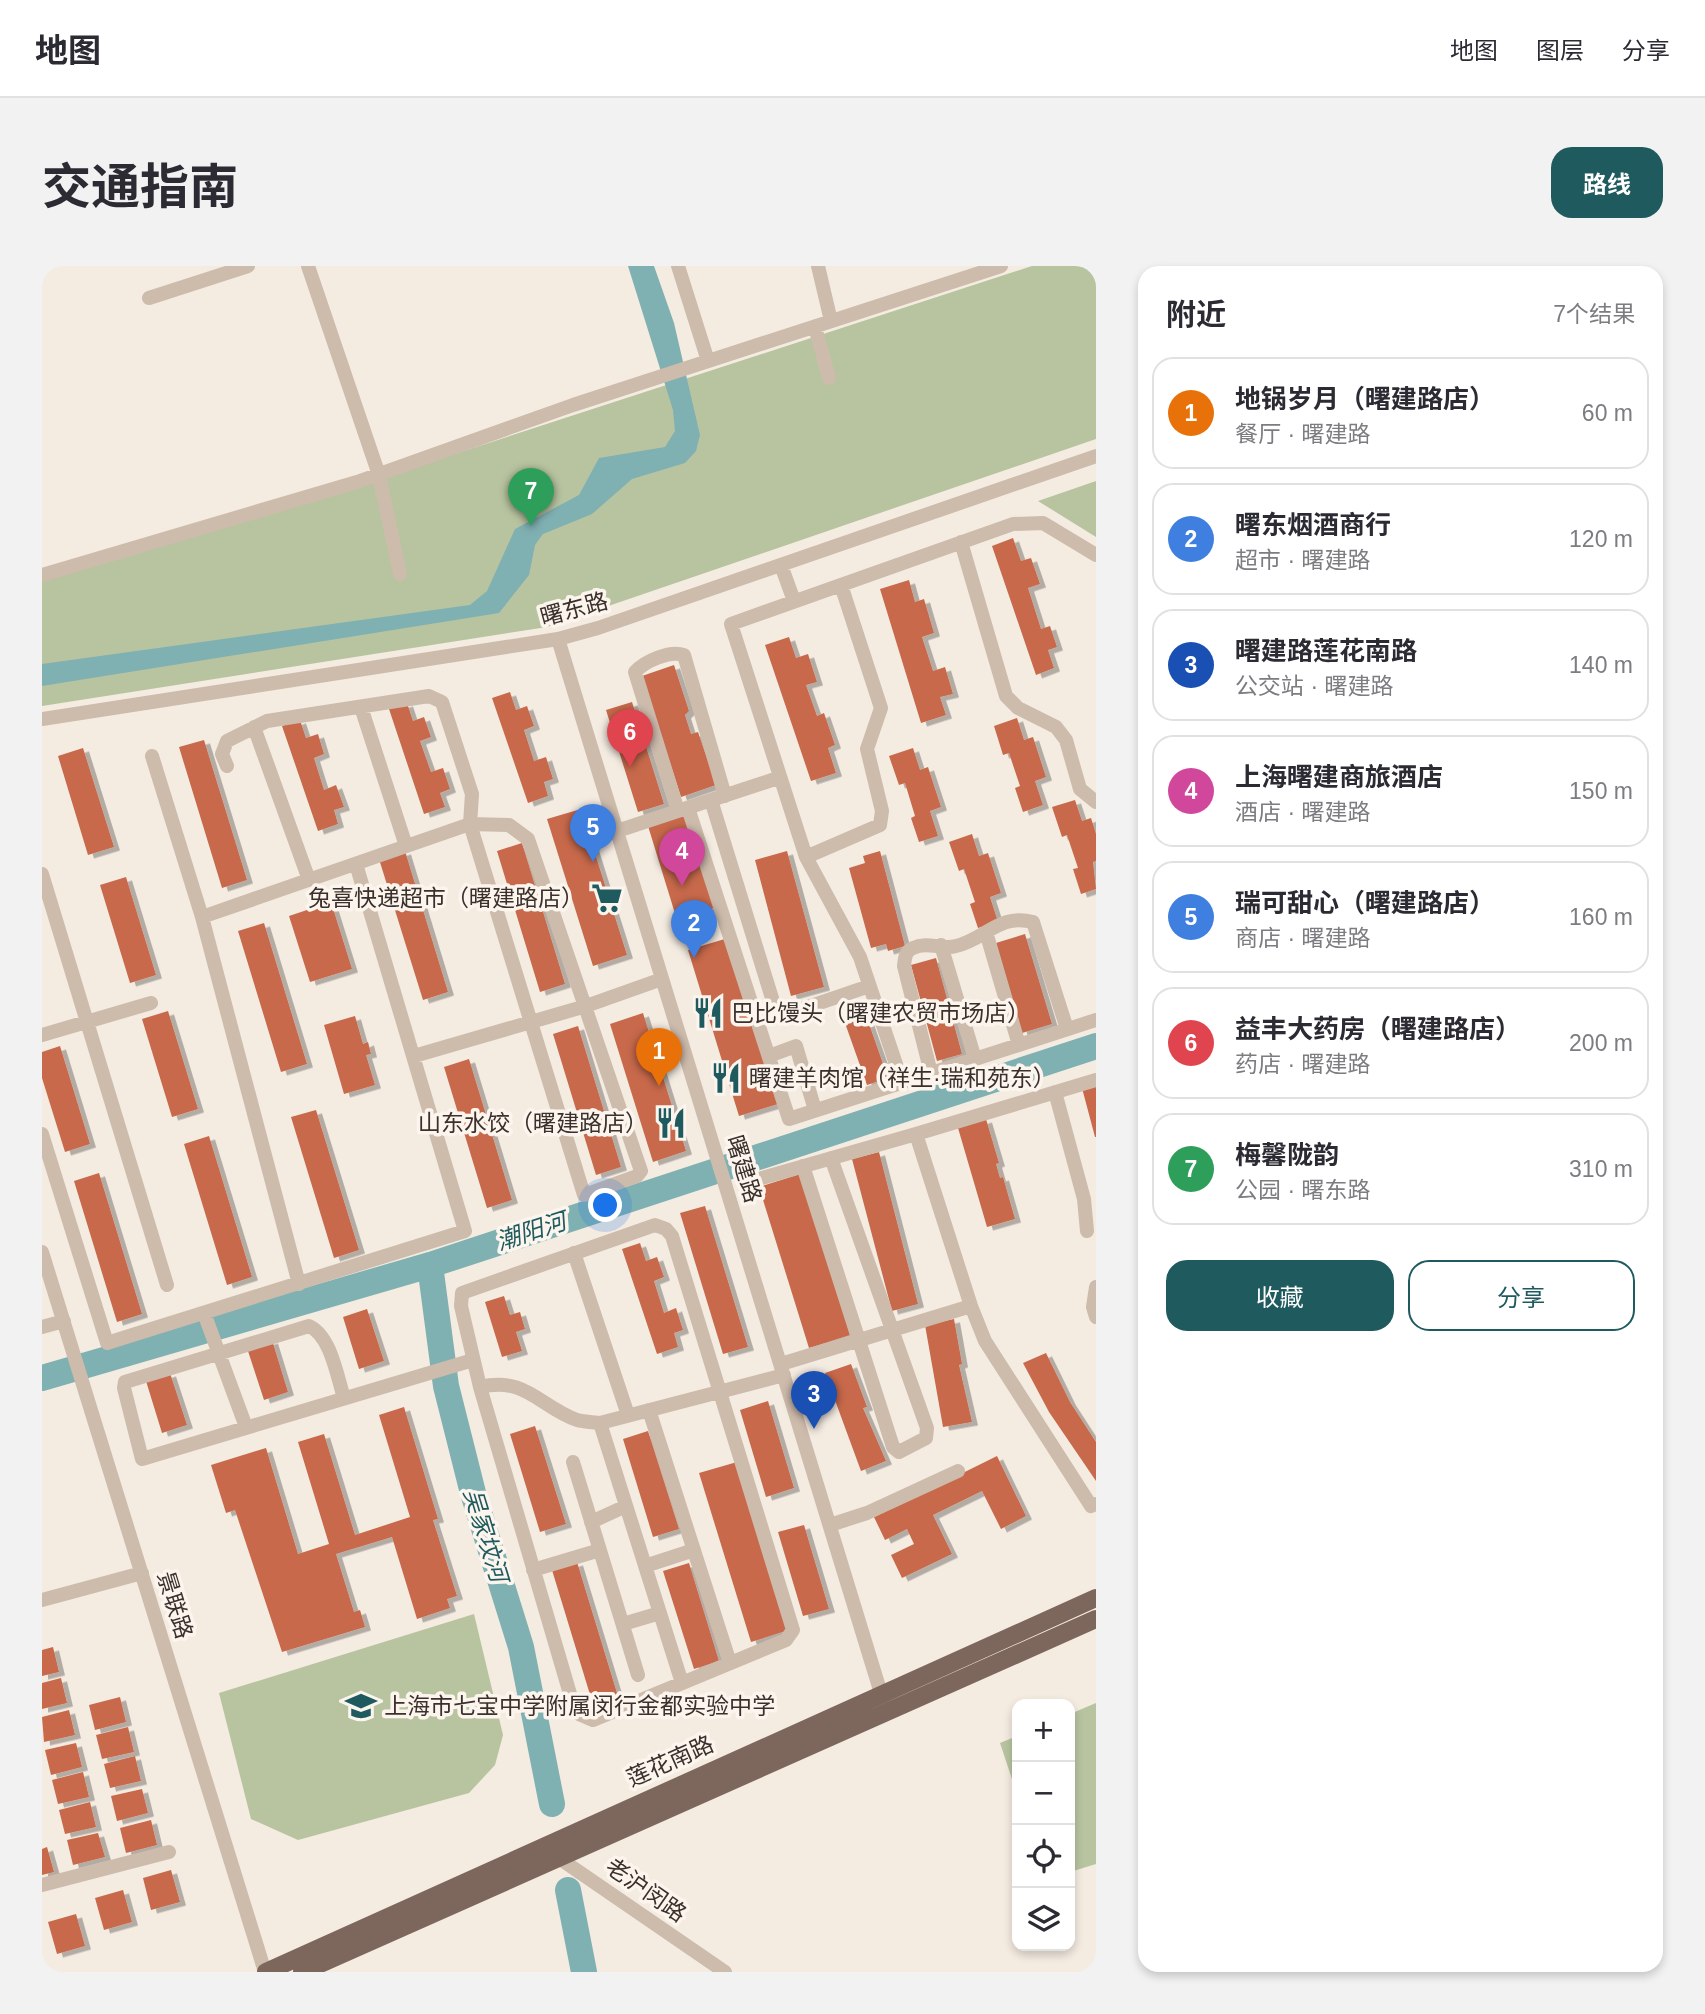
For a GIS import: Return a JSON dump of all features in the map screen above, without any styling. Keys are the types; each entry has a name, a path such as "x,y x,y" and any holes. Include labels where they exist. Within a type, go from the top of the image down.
{"main road":[{"name":"莲花南路","path":"266,1972 1096,1598"},
{"name":"莲花南路","path":"302,1972 1096,1619"}],"street":[{"path":"149,298 213,271 248,266"},
{"path":"308,266 379,475 400,575"},
{"path":"678,266 708,361"},
{"path":"818,266 831,321"},
{"path":"42,575 379,475 658,377 1001,266"},
{"path":"814,327 829,378"},
{"name":"曙东路","path":"42,719 558,639 1096,456"},
{"path":"902,1082 860,957 806,857 778,778 731,624 961,542 1028,522 1042,523 1059,531 1096,555"},
{"path":"961,542 1006,696 1018,708 1056,727 1066,740 1080,789 1096,802"},
{"path":"781,565 794,601"},
{"path":"806,857 880,825 881,811 867,749 881,708 841,585"},
{"name":"曙建路","path":"558,639 887,1713"},
{"path":"869,986 784,1015 775,1008 718,798 684,654 676,652 641,665 635,671 789,1119 1096,1020"},
{"path":"202,917 470,824 509,825 528,839 641,1171 637,1176 584,1195 470,824 472,794 442,702 429,696 267,721 227,741 222,754 227,766"},
{"path":"361,707 406,846"},
{"path":"254,727 309,880"},
{"path":"152,757 202,917 299,1284"},
{"path":"617,831 778,778"},
{"path":"42,1134 107,1343 465,1231 355,864"},
{"path":"42,874 167,1285"},
{"path":"931,1073 904,966 905,955 910,948 932,943 952,947 1011,919 1033,922 1066,1029"},
{"path":"986,932 1019,1045"},
{"path":"941,945 975,1059"},
{"path":"414,1056 586,1006 662,979"},
{"path":"42,1035 151,1003"},
{"path":"769,1056 796,1046 815,1110"},
{"path":"762,1178 1096,1080"},
{"path":"1055,1092 1084,1199 1087,1231"},
{"path":"916,1134 971,1306 991,1350 1091,1506 1096,1504"},
{"path":"803,1166 857,1341 893,1447 899,1452 926,1438 928,1428 831,1158"},
{"path":"655,1225 666,1228 672,1236 793,1630 786,1640 593,1720 579,1714 573,1704 473,1360 461,1306 462,1293 655,1225"},
{"name":"景联路","path":"42,1252 266,1972"},
{"path":"574,1253 628,1415"},
{"path":"1096,1287 1093,1307 1096,1317"},
{"path":"480,1387 512,1386 529,1391 578,1420 600,1423 719,1392 857,1341 971,1306"},
{"path":"204,1313 246,1427"},
{"path":"42,1327 64,1321"},
{"path":"344,1398 326,1344 318,1330 309,1326 218,1350 125,1382 142,1459 473,1360"},
{"path":"649,1410 730,1663"},
{"path":"600,1423 682,1683"},
{"path":"573,1462 638,1675"},
{"path":"830,1525 867,1513 958,1471"},
{"path":"591,1522 626,1506"},
{"path":"533,1570 600,1550"},
{"path":"645,1566 694,1550"},
{"path":"42,1600 142,1573"},
{"path":"623,1624 660,1614"},
{"name":"老沪闵路","path":"542,1846 725,1972"},
{"path":"42,1885 169,1852"}],"green space":[{"path":"1032,266 1096,266 1096,439 547,627 42,706 42,579 393,474"},
{"path":"1096,481 1096,537 1038,501"},
{"path":"474,1614 503,1735 495,1765 469,1793 298,1840 251,1819 219,1693"},
{"path":"1096,1703 1096,1864 1075,1870 1075,1762 1075,1712"},
{"path":"1012,1738 1012,1779 1000,1743"}],"water":[{"path":"628,266 654,266 674,323 700,435 696,451 685,463 632,479 592,514 543,534 535,545 529,575 499,613 42,686 42,664 470,605 487,591 515,529 579,495 599,458 665,447 675,431 673,410"}],"building":[{"path":"1013,538 1021,561 1031,558 1040,584 1028,588 1041,629 1050,626 1057,647 1048,650 1054,668 1036,675 992,546"},
{"path":"909,580 915,602 924,599 934,633 922,637 933,671 945,667 953,694 940,697 946,715 921,723 880,589"},
{"path":"789,637 796,658 808,654 817,682 806,685 817,716 824,713 835,745 828,748 836,773 811,781 765,645"},
{"path":"674,665 689,711 685,715 691,734 698,732 716,785 681,797 642,676"},
{"path":"510,692 516,710 527,706 534,726 524,730 534,761 546,757 553,779 544,782 548,796 528,803 492,698"},
{"path":"632,702 664,804 638,812 606,710"},
{"path":"407,703 413,721 424,717 431,737 420,741 431,772 443,768 450,789 440,793 445,807 424,814 389,709"},
{"path":"1017,718 1024,740 1033,737 1046,777 1035,781 1043,805 1023,812 1015,788 1020,786 1009,753 1003,755 994,726"},
{"path":"300,720 306,738 318,734 324,754 314,758 324,790 336,785 344,807 334,810 338,824 318,831 282,726"},
{"path":"204,740 247,880 222,888 179,747"},
{"path":"83,748 114,847 88,855 58,756"},
{"path":"913,748 920,770 928,767 941,807 930,811 938,836 919,842 911,818 915,816 905,783 899,785 889,756"},
{"path":"1075,800 1082,821 1091,818 1096,834 1096,861 1093,862 1096,889 1081,894 1073,869 1078,868 1067,835 1062,837 1052,807"},
{"path":"581,809 627,955 593,966 547,819"},
{"path":"687,813 716,907 677,920 648,826"},
{"path":"972,834 979,856 988,853 1001,893 990,897 998,922 978,928 970,904 975,902 964,869 959,871 949,842"},
{"path":"522,843 565,984 540,992 497,851"},
{"path":"405,851 448,992 423,1000 379,859"},
{"path":"787,851 824,987 791,996 755,860"},
{"path":"880,851 905,946 888,951 886,944 871,948 849,868 865,863 863,856"},
{"path":"126,877 156,975 130,983 100,885"},
{"path":"331,902 352,969 310,982 289,916"},
{"path":"264,923 307,1064 281,1072 238,931"},
{"path":"1025,934 1052,1024 1022,1033 996,943"},
{"path":"728,938 778,1104 739,1116 688,950"},
{"path":"936,958 962,1054 937,1061 911,965"},
{"path":"861,1001 888,1078 867,1085 840,1009"},
{"path":"168,1011 198,1109 172,1117 142,1019"},
{"path":"643,1013 686,1151 653,1162 610,1024"},
{"path":"355,1016 363,1044 368,1042 371,1054 366,1055 375,1085 344,1094 324,1025"},
{"path":"578,1026 621,1167 596,1175 553,1034"},
{"path":"60,1046 90,1144 65,1152 42,1078 42,1052"},
{"path":"469,1059 512,1200 487,1208 444,1067"},
{"path":"1096,1084 1096,1137 1095,1137 1082,1088"},
{"path":"316,1110 359,1250 334,1258 291,1117"},
{"path":"986,1119 999,1163 996,1164 1000,1178 1003,1177 1015,1219 987,1227 958,1128"},
{"path":"209,1136 252,1277 227,1285 184,1144"},
{"path":"879,1152 918,1304 892,1311 852,1159"},
{"path":"99,1173 142,1314 117,1322 74,1181"},
{"path":"800,1174 850,1335 809,1348 759,1187"},
{"path":"705,1206 748,1347 723,1354 680,1213"},
{"path":"640,1243 646,1261 657,1257 664,1277 654,1281 664,1313 676,1308 683,1330 674,1333 678,1347 657,1354 622,1249"},
{"path":"504,1296 510,1315 520,1312 525,1329 516,1332 522,1351 502,1357 485,1302"},
{"path":"367,1309 384,1361 359,1369 343,1317"},
{"path":"954,1319 962,1364 959,1365 972,1422 943,1427 925,1325"},
{"path":"272,1340 288,1392 264,1400 247,1348"},
{"path":"1046,1353 1070,1402 1096,1442 1096,1481 1049,1412 1023,1363"},
{"path":"851,1364 867,1407 863,1408 886,1461 861,1471 825,1373"},
{"path":"170,1373 187,1425 162,1433 146,1381"},
{"path":"768,1401 794,1488 766,1497 740,1410"},
{"path":"404,1407 438,1519 433,1520 457,1596 447,1599 450,1608 417,1619 392,1537 336,1554 354,1612 360,1610 365,1627 282,1652 235,1510 226,1513 211,1465 266,1448 298,1554 329,1544 298,1442 324,1434 355,1535 410,1517 379,1415"},
{"path":"535,1426 566,1524 540,1532 510,1434"},
{"path":"648,1431 679,1529 653,1537 623,1439"},
{"path":"997,1456 1026,1516 1001,1529 982,1491 933,1515 952,1554 902,1578 891,1555 914,1544 907,1529 885,1540 874,1517"},
{"path":"737,1462 789,1630 751,1642 699,1473"},
{"path":"804,1525 829,1609 803,1616 778,1532"},
{"path":"577,1562 620,1703 595,1711 552,1570"},
{"path":"689,1563 719,1661 694,1669 663,1571"},
{"path":"53,1647 59,1672 42,1676 42,1650"},
{"path":"61,1678 67,1703 42,1709 42,1683"},
{"path":"120,1697 126,1722 95,1730 89,1705"},
{"path":"69,1710 75,1735 44,1742 42,1717"},
{"path":"128,1727 134,1752 102,1759 96,1735"},
{"path":"76,1743 82,1767 51,1775 45,1750"},
{"path":"135,1756 141,1781 110,1788 104,1764"},
{"path":"83,1772 89,1797 58,1804 52,1780"},
{"path":"142,1789 148,1813 117,1821 111,1796"},
{"path":"90,1802 96,1827 65,1834 59,1810"},
{"path":"151,1820 157,1845 126,1853 120,1828"},
{"path":"98,1833 105,1857 73,1865 67,1840"},
{"path":"47,1847 54,1872 42,1875 42,1849"},
{"path":"171,1870 180,1902 151,1910 143,1878"},
{"path":"123,1890 132,1922 104,1930 95,1898"},
{"path":"76,1914 85,1946 57,1954 48,1922"}],"waterway":[{"name":"潮阳河","path":"42,1378 430,1265 1096,1046"},
{"name":"吴家坟河","path":"430,1265 446,1386 473,1493 521,1647 552,1804"},
{"name":"吴家坟河","path":"568,1890 584,1972"}],"place":[{"name":"梅馨陇韵","path":"531,526"},
{"name":"益丰大药房（曙建路店）","path":"630,767"},
{"name":"瑞可甜心（曙建路店）","path":"593,862"},
{"name":"上海曙建商旅酒店","path":"682,886"},
{"name":"兔喜快递超市（曙建路店）","path":"607,898"},
{"name":"曙东烟酒商行","path":"694,958"},
{"name":"巴比馒头（曙建农贸市场店）","path":"708,1013"},
{"name":"曙建羊肉馆（祥生·瑞和苑东）","path":"726,1078"},
{"name":"地锅岁月（曙建路店）","path":"659,1086"},
{"name":"山东水饺（曙建路店）","path":"671,1123"},
{"name":"曙建路莲花南路","path":"814,1429"},
{"name":"上海市七宝中学附属闵行金都实验中学","path":"361,1706"}]}
